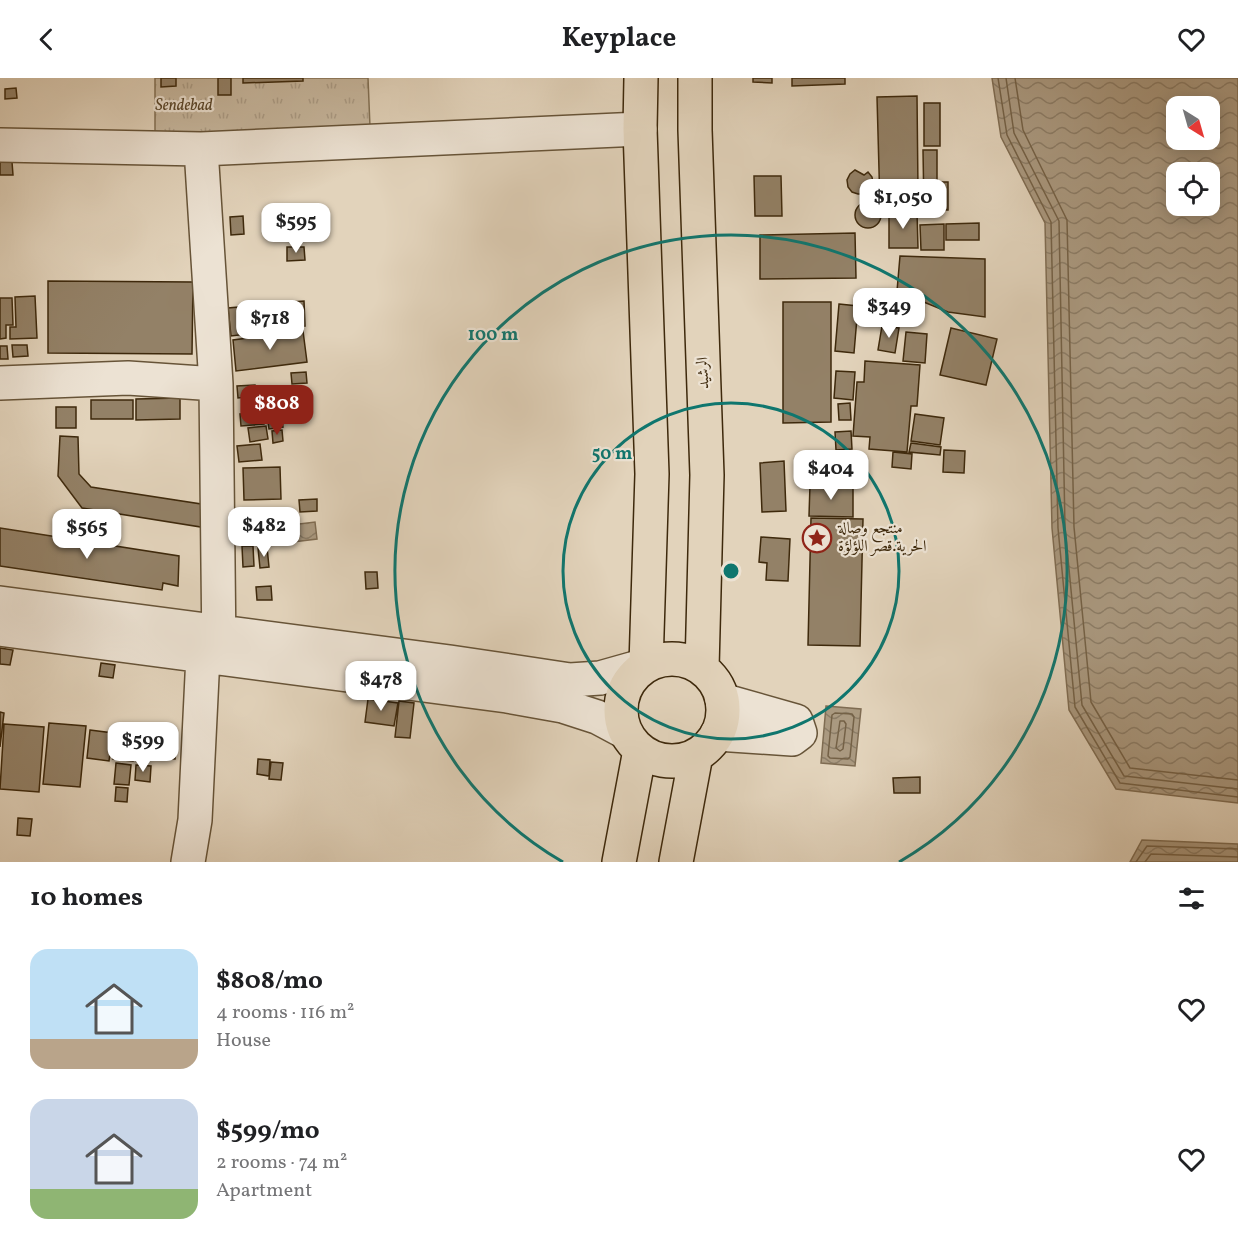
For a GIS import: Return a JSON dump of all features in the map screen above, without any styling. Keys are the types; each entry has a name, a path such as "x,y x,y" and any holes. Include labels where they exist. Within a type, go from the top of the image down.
{"main road":[{"path":"641,78 640,129 652,474 646,665"},
{"name":"الرشيد","path":"695,78 707,475 702,668"},
{"path":"619,862 632,741 620,709 622,696 635,673 646,665 675,658 689,661 702,668 713,678 722,700 722,721 706,745 676,862"},
{"path":"632,741 652,758 667,761 682,760 706,745"}],"street":[{"path":"0,145 201,149 640,129"},
{"path":"188,862 195,820 211,644 216,384 201,149"},
{"path":"0,383 128,378 216,384"},
{"path":"0,603 211,644 563,706 597,717 632,741"},
{"path":"0,630 450,662 570,680 600,678 646,665"},
{"path":"706,745 792,739 800,733 796,721 722,700"}],"green space":[{"name":"Sendebad","path":"155,78 368,78 370,127 155,135"}],"water":[{"path":"992,78 1238,78 1238,803 1116,789 1069,710 1052,528 1045,223 1001,137"},
{"path":"315,522 317,539 285,543 283,526"},
{"path":"826,706 861,709 855,766 821,763"},
{"path":"1142,840 1238,844 1238,862 1130,862"}],"building":[{"path":"161,78 176,78 176,86 161,87"},
{"path":"218,78 231,78 231,95 218,95"},
{"path":"243,78 303,78 303,81 243,83"},
{"path":"753,78 772,78 772,83 753,82"},
{"path":"792,78 845,78 845,84 792,86"},
{"path":"16,88 17,98 5,99 5,89"},
{"path":"917,96 918,190 914,190 914,205 880,206 877,97"},
{"path":"924,103 940,103 940,146 924,146"},
{"path":"923,150 937,150 937,182 948,182 948,210 924,210"},
{"path":"0,162 12,162 13,175 0,175"},
{"path":"855,170 864,175 868,172 872,177 873,183 865,194 852,192 848,187 847,180"},
{"path":"754,176 781,176 782,216 755,216"},
{"path":"868,202 877,206 881,215 877,224 868,228 859,224 855,215 859,206"},
{"path":"889,212 917,212 918,248 889,248"},
{"path":"243,216 244,234 231,235 230,217"},
{"path":"979,223 979,240 946,240 946,224"},
{"path":"944,224 944,250 921,250 920,225"},
{"path":"855,233 856,278 760,279 760,235"},
{"path":"287,247 304,247 305,260 287,261"},
{"path":"900,256 985,259 985,317 948,312 897,291"},
{"path":"48,281 193,282 192,354 48,353"},
{"path":"35,296 37,338 10,339 10,327 16,327 15,297"},
{"path":"0,298 12,298 13,325 6,325 6,338 0,339"},
{"path":"304,301 305,326 277,328 276,303"},
{"path":"783,302 831,302 831,422 783,423"},
{"path":"839,304 858,306 854,353 835,351"},
{"path":"263,305 265,332 231,336 228,308"},
{"path":"882,326 899,328 895,353 878,350"},
{"path":"951,328 997,339 986,385 940,375"},
{"path":"303,331 307,362 236,371 233,340"},
{"path":"906,332 927,334 925,363 903,361"},
{"path":"12,345 27,345 28,356 13,357"},
{"path":"0,346 7,346 8,359 0,359"},
{"path":"865,361 920,365 917,406 911,406 907,452 869,449 870,437 853,436 857,382 864,382"},
{"path":"836,371 855,372 853,400 834,398"},
{"path":"306,372 307,383 292,384 291,373"},
{"path":"255,385 256,396 238,398 237,386"},
{"path":"277,396 278,410 262,411 261,398"},
{"path":"180,398 180,419 136,420 136,399"},
{"path":"91,400 133,400 133,419 91,419"},
{"path":"850,403 851,420 839,420 838,404"},
{"path":"56,407 76,407 76,428 56,428"},
{"path":"263,412 264,424 241,426 240,414"},
{"path":"281,413 283,427 269,429 267,415"},
{"path":"915,414 944,418 940,445 911,441"},
{"path":"266,426 268,439 250,442 248,428"},
{"path":"282,430 283,441 273,443 272,431"},
{"path":"851,431 852,449 836,450 835,432"},
{"path":"60,436 78,437 79,474 91,487 201,504 201,527 82,508 58,476"},
{"path":"911,443 941,447 940,455 909,452"},
{"path":"260,444 262,460 239,462 237,446"},
{"path":"944,450 965,451 964,473 943,472"},
{"path":"893,452 912,454 911,469 892,467"},
{"path":"784,461 786,511 762,512 760,463"},
{"path":"280,467 281,499 244,500 243,468"},
{"path":"810,485 853,486 853,517 809,516"},
{"path":"317,499 317,511 300,512 299,500"},
{"path":"270,512 273,543 257,544 254,514"},
{"path":"252,513 253,529 241,530 240,514"},
{"path":"811,518 863,519 860,646 808,645"},
{"path":"0,528 179,556 178,586 163,583 162,590 0,566"},
{"path":"761,537 790,539 788,581 766,580 767,563 759,562"},
{"path":"242,546 253,546 254,566 243,567"},
{"path":"267,547 269,567 260,568 258,548"},
{"path":"365,572 377,572 378,588 366,589"},
{"path":"271,586 272,600 257,600 256,587"},
{"path":"0,648 13,650 10,665 0,664"},
{"path":"101,663 115,665 113,678 99,676"},
{"path":"368,699 398,703 394,726 365,722"},
{"path":"399,701 414,703 410,738 395,737"},
{"path":"0,712 4,713 0,747"},
{"path":"49,723 86,726 80,787 43,784"},
{"path":"4,724 44,727 39,792 0,789"},
{"path":"90,730 113,733 109,761 87,758"},
{"path":"115,732 136,734 133,761 113,759"},
{"path":"163,735 177,736 175,759 161,758"},
{"path":"258,759 270,760 269,776 257,774"},
{"path":"271,762 283,763 281,780 269,779"},
{"path":"116,763 131,765 129,785 114,784"},
{"path":"136,765 151,766 150,782 135,780"},
{"path":"920,777 920,793 894,793 893,778"},
{"path":"116,787 128,788 127,802 115,801"},
{"path":"18,818 32,819 30,836 17,835"}],"place":[{"name":"منتجع وصالة الحرية.قصر اللؤلؤة","path":"817,538"}]}
